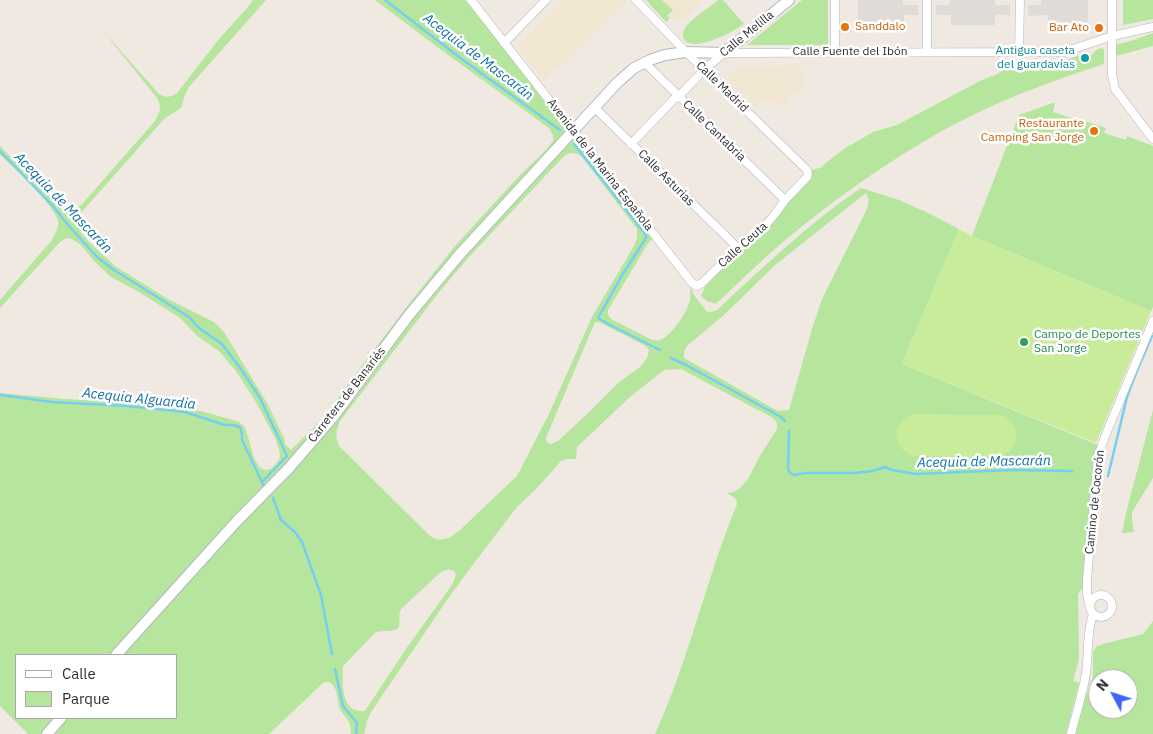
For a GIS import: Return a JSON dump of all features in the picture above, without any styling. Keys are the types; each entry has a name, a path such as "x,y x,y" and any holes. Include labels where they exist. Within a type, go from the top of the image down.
{"street":[{"name":"Avenida de la Marina Española","path":"471,0 692,283"},
{"path":"504,42 546,0"},
{"name":"Calle Madrid","path":"636,0 808,173"},
{"name":"Calle Melilla","path":"631,144 705,69 789,0"},
{"path":"835,0 835,52"},
{"path":"927,0 927,52"},
{"path":"1019,52 1020,0"},
{"path":"1112,0 1112,75 1115,89 1153,139"},
{"name":"Calle Fuente del Ibón","path":"573,131 625,75 644,62 665,55 686,52 1064,52 1112,36 1153,27"},
{"name":"Calle Cantabria","path":"644,62 784,200"},
{"name":"Calle Asturias","path":"595,107 738,248"},
{"name":"Carretera de Banariés","path":"117,654 289,468 332,417 454,261 573,131"},
{"name":"Calle Ceuta","path":"692,283 697,286 702,284 738,248 764,227 784,200 807,177 808,173"},
{"name":"Camino de Cocorón","path":"1089,604 1087,579 1098,456 1153,321"},
{"path":"1101,594 1108,597 1112,604 1110,612 1104,617 1096,617 1089,608 1089,604 1094,597 1101,594"},
{"path":"1071,734 1087,672 1088,634 1093,614"},
{"path":"47,734 60,719"}],"shaded area":[{"path":"564,0 627,0 563,64 543,81 517,47"},
{"path":"662,0 702,0 683,20 674,22 667,16 673,10"},
{"path":"858,0 903,0 903,5 918,5 918,15 904,15 904,25 858,24"},
{"path":"950,0 995,0 995,5 1010,5 1010,15 995,15 995,25 951,25 951,15 936,15 936,5 949,5"},
{"path":"1041,0 1088,0 1088,23 1048,22 1048,15 1028,16 1028,5 1041,5"},
{"path":"801,65 801,72 804,72 805,88 790,96 788,103 781,106 772,101 761,101 758,106 750,103 749,97 744,97 737,91 738,89 733,89 732,86 729,86 729,71 737,70 737,67"}],"green space":[{"path":"253,0 266,0 189,87 181,108 165,118 79,215 77,224 89,242 115,266 168,299 214,322 224,332 267,403 285,440 285,444 291,450 322,419 455,246 553,141 553,135 549,128 375,0 465,0 502,44 654,239 647,245 608,310 611,319 652,340 664,338 683,317 689,305 690,285 694,295 707,312 716,311 804,231 861,188 899,200 959,229 902,364 1098,445 1083,587 1078,594 1079,659 1073,681 1079,683 1066,734 655,734 678,677 737,504 736,499 727,493 734,492 740,488 748,479 777,429 777,423 773,418 681,369 664,370 630,397 577,447 576,459 561,461 517,507 447,600 371,712 364,734 351,734 349,722 340,709 335,687 328,682 323,683 269,734 28,734 0,706 0,393 185,407 237,421 243,425 254,458 260,468 265,470 271,469 279,460 280,454 276,440 256,402 236,371 219,351 197,336 180,318 111,277 81,245 72,239 66,238 59,243 0,308 0,300 52,240 58,221 42,196 0,155 0,146 62,208 71,211 83,203 155,121 160,110 157,98 103,31 158,93 165,97 170,97 177,93 219,39","holes":["570,153 578,154 582,157 637,229 637,238 592,317 549,414 517,476 460,530 449,538 438,540 430,536 340,447 336,436 337,428 340,421 440,291 469,257 564,156","866,193 869,200 867,209 822,299 789,410 776,410 684,358 687,346 725,314 775,265","595,322 599,322 646,346 649,350 648,355 640,367 619,382 558,441 551,444 547,442 546,438","449,569 454,571 456,575 452,585 408,646 365,711 357,711 351,708 347,703 343,688 343,666 376,632 396,630 399,626 401,609 441,572"]},
{"path":"646,0 662,0 673,10 667,16 670,18 666,22"},
{"path":"718,0 723,0 744,24 714,40 704,43 689,43 683,36 685,28"},
{"path":"802,0 828,0 828,45 747,45"},
{"path":"1123,0 1153,0 1153,19 1123,25"},
{"path":"1153,33 1153,46 1116,56 1115,45"},
{"path":"1102,48 1104,50 1104,64 994,105 968,117 894,160 800,228 716,304 707,301 701,296 705,287 740,251 767,230 788,203 810,180 812,170 823,167 849,145 873,132 897,125 980,81 994,76 1003,69 1035,67 1034,63 1057,64 1078,55 1082,64 1091,60 1090,56"},
{"path":"1055,103 1053,112 1106,128 1104,133 1126,140 1127,136 1153,146 1153,307 1151,311 972,236 1019,115"},
{"name":"Campo de Deportes San Jorge","path":"959,229 1151,311 1096,443 902,364"},
{"path":"1153,410 1153,478 1132,512 1134,532 1122,533 1126,513"},
{"path":"913,414 1001,415 1009,419 1014,425 1016,438 1010,450 1003,455 995,457 913,456 901,447 896,435 901,423"},
{"path":"1153,621 1153,734 1075,734 1088,691 1088,719 1138,719 1138,669 1093,669 1093,652 1096,647 1143,634"}],"waterway":[{"name":"Acequia de Mascarán","path":"385,0 463,60 560,130"},
{"name":"Acequia de Mascarán","path":"574,144 646,235 646,238 598,318 660,350"},
{"name":"Acequia de Mascarán","path":"0,151 53,206 97,257 114,270 189,317 199,328 222,344 260,398 287,456 262,482"},
{"name":"Acequia de Mascarán","path":"1108,476 1127,397 1152,336"},
{"name":"Acequia de Mascarán","path":"671,358 781,417 785,421"},
{"name":"Acequia Alguardia","path":"0,395 52,402 127,406 185,412 225,425 240,427 242,440 264,486"},
{"name":"Acequia de Mascarán","path":"789,431 788,469 794,475 805,473 855,473 885,467 916,474 1011,470 1072,471"},
{"name":"Acequia Alguardia","path":"273,498 281,520 295,532 302,542 321,595 332,654"},
{"name":"Acequia Alguardia","path":"335,669 343,706 357,723 356,734"}],"place":[{"name":"Sanddalo","path":"845,27"},
{"name":"Bar Ato","path":"1099,28"},
{"name":"Antigua caseta del guardavías","path":"1085,58"},
{"name":"Restaurante Camping San Jorge","path":"1094,131"},
{"name":"Campo de Deportes San Jorge","path":"1024,342"}]}
